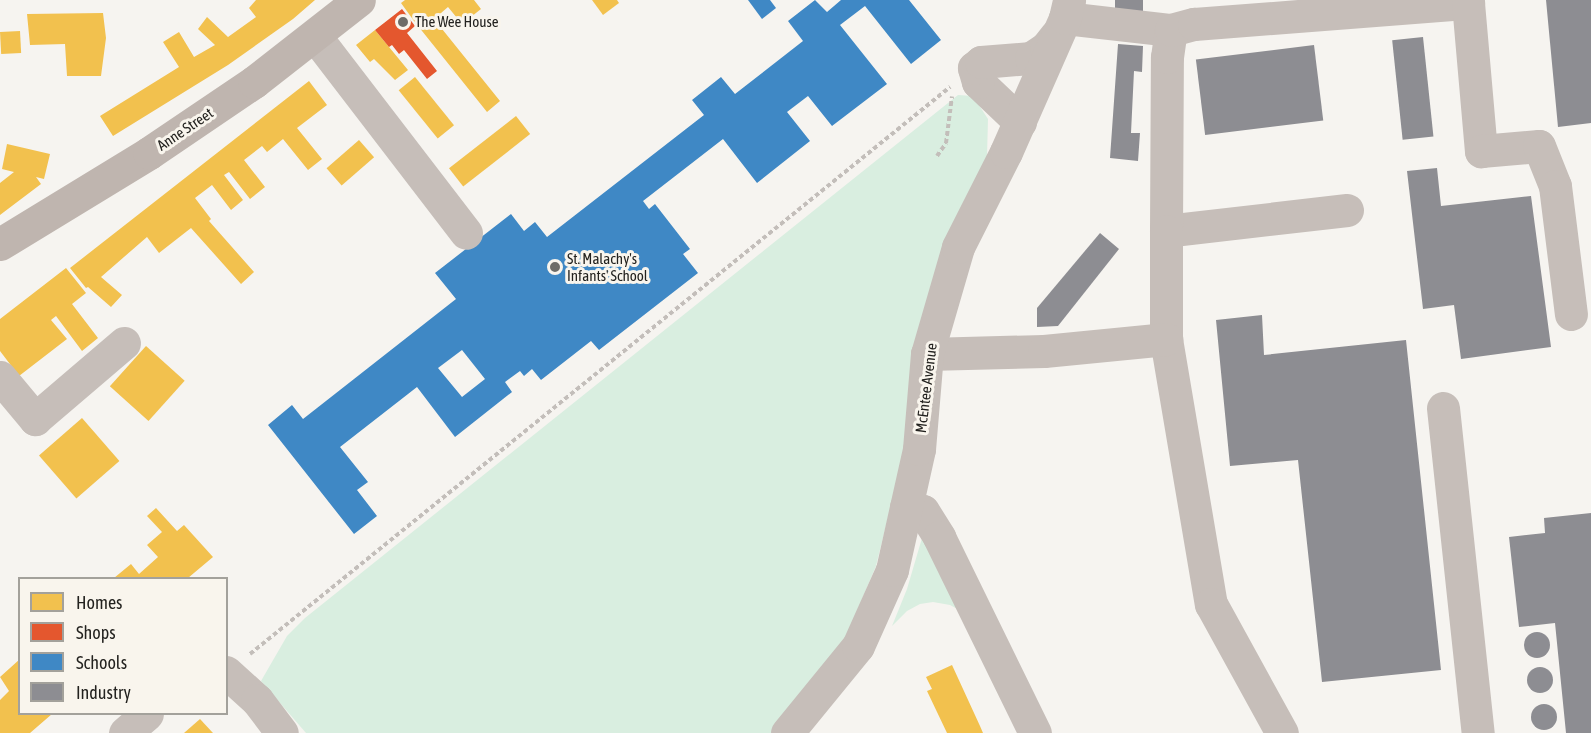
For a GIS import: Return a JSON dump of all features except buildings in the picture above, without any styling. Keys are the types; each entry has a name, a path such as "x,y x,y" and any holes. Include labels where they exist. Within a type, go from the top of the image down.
{"main road":[{"name":"Anne Street","path":"0,244 149,153 254,82 359,0"}],"street":[{"path":"1020,122 978,82 974,68 981,62 1031,58 1046,48 1064,17 1171,30 1194,24 1468,3 1481,151 1539,146 1555,186 1571,314"},
{"name":"McEntee Avenue","path":"787,733 858,646 892,570 919,449 927,354 958,247 1020,122 1064,17"},
{"path":"1171,30 1167,57 1166,339 1210,604 1282,733"},
{"path":"315,36 466,233"},
{"path":"1166,231 1347,210"},
{"path":"927,354 1044,351 1166,339"},
{"path":"0,377 35,419 124,344"},
{"path":"1443,408 1478,733"},
{"path":"906,507 923,511 939,537 1035,733"},
{"path":"228,672 257,700 282,733"},
{"path":"125,733 146,715"}],"path":[{"path":"228,672 954,84 946,143 937,156"}],"green space":[{"path":"958,95 973,96 988,119 987,157 900,469 876,566 846,637 815,681 771,733 306,733 261,681 287,636 305,618"},
{"path":"922,538 963,612 950,605 933,602 920,604 907,611 892,626 907,589"}],"place":[{"name":"The Wee House","path":"403,22"},
{"name":"St. Malachy's Infants' School","path":"555,267"}]}
